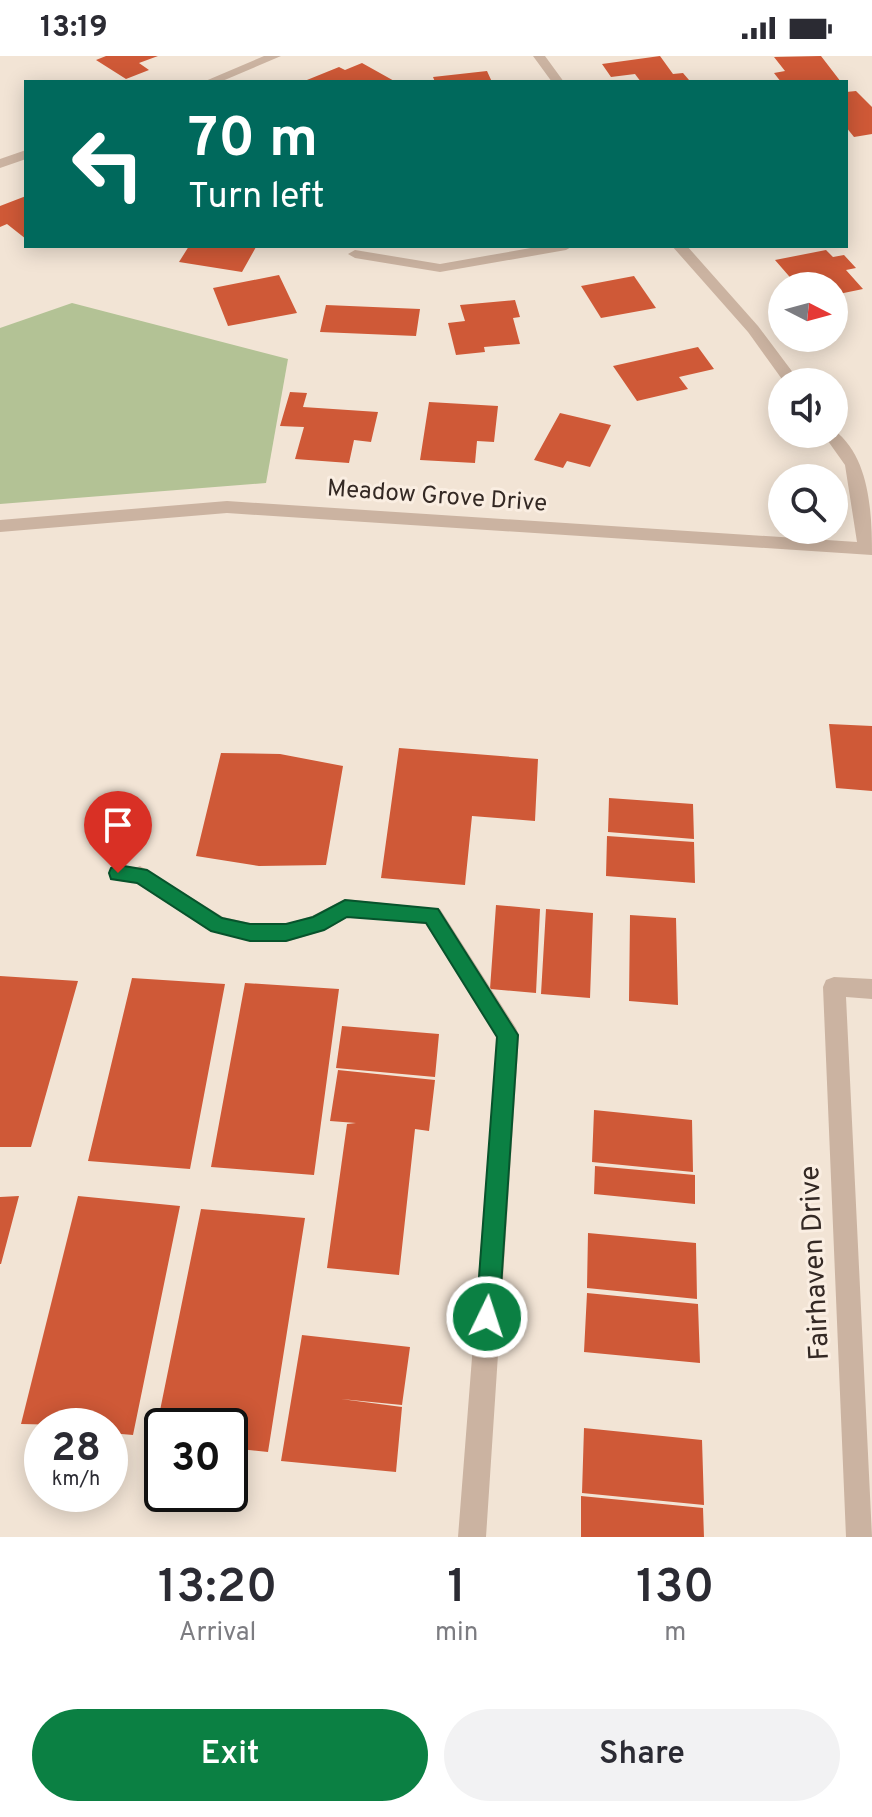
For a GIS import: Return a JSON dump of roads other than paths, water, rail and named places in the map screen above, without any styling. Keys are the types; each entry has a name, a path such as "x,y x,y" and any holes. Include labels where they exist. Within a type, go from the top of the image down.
{"street":[{"path":"214,80 275,56"},
{"path":"539,56 557,80"},
{"path":"0,164 24,155"},
{"path":"355,254 440,268 555,248"},
{"path":"681,248 753,329 782,368"},
{"path":"841,448 853,464 870,549"},
{"name":"Meadow Grove Drive","path":"0,526 227,507 870,549"},
{"path":"129,874 218,925 250,932 286,933 318,924 345,908 432,915 508,1035 472,1537"},
{"name":"Fairhaven Drive","path":"860,1537 834,987 872,989"}]}
